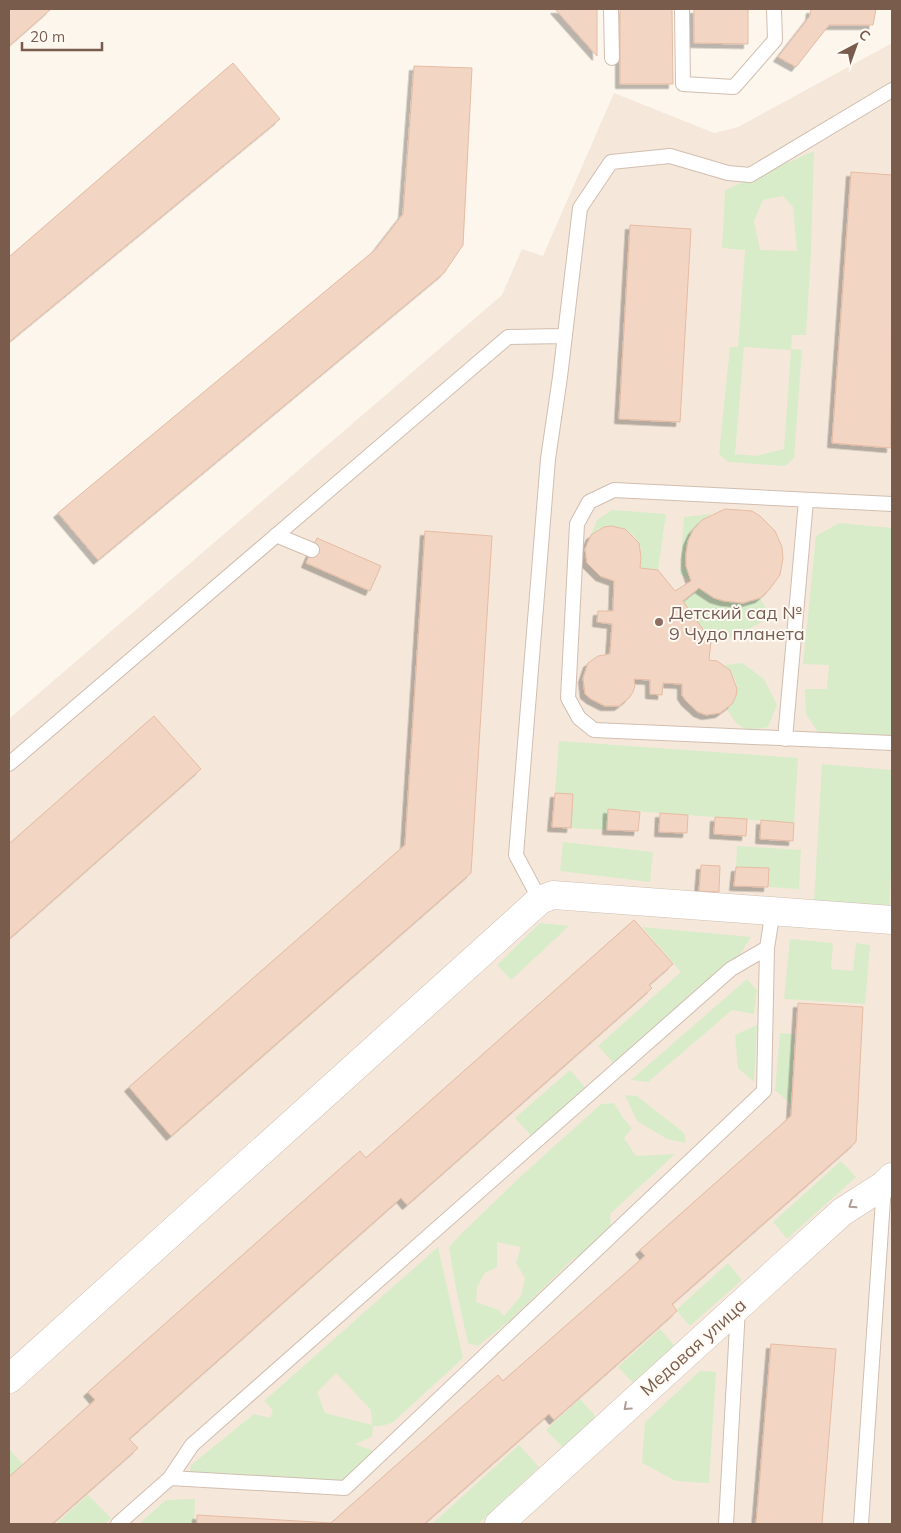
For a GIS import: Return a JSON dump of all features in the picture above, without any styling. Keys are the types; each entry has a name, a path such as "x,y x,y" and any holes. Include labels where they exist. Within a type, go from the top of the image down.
{"street":[{"path":"9,1379 540,900 552,895 892,920"},
{"name":"Медовая улица","path":"499,1524 842,1212 888,1181"}],"lane":[{"path":"611,9 612,58"},
{"path":"682,9 683,84 734,87 775,40 774,9"},
{"path":"540,900 516,855 548,459 580,208 611,162 670,156 728,173 750,175 892,90"},
{"path":"9,764 508,337 565,336"},
{"path":"892,504 614,490 589,502 577,524 568,698 579,718 594,730 892,743"},
{"path":"786,739 806,500"},
{"path":"276,535 312,550"},
{"path":"170,1478 345,1488 764,1091 767,948 773,910"},
{"path":"118,1524 170,1478 192,1445 731,969 767,948"},
{"path":"861,1524 888,1181"},
{"path":"726,1524 738,1306"}],"shaded area":[{"path":"892,43 892,1524 9,1524 9,719 502,295 522,249 543,256 614,93 714,133 738,127"}],"green space":[{"path":"814,151 806,335 792,335 791,349 802,350 794,458 785,466 728,462 719,454 730,347 738,347 745,250 722,248 725,190","holes":["783,196 793,207 797,251 760,250 754,221 763,200","744,347 791,350 784,449 756,456 735,454"]},
{"path":"612,510 666,514 658,570 640,568 640,545 634,536 625,530 609,526 600,528 591,535 597,520"},
{"path":"712,514 696,527 688,543 687,561 691,581 680,574 684,517"},
{"path":"839,523 892,528 892,743 823,740 806,714 805,689 827,689 829,665 803,664 816,536"},
{"path":"699,588 714,597 728,602 751,601 760,598 771,617 732,638 711,641 683,601"},
{"path":"742,663 764,679 777,705 768,727 743,728 735,721 727,709 735,698 736,687 733,675 725,665"},
{"path":"559,741 798,758 794,823 608,809 607,830 571,828 555,793"},
{"path":"822,764 892,770 892,861 889,907 814,901"},
{"path":"563,842 653,852 650,882 560,871"},
{"path":"737,846 801,850 799,889 768,887 769,868 736,867"},
{"path":"540,923 569,926 511,980 497,965"},
{"path":"642,927 751,937 731,969 618,1068 598,1046 681,972"},
{"path":"790,939 833,943 831,969 853,971 856,943 870,945 865,1004 784,999"},
{"path":"747,979 757,990 754,1014 732,1010 648,1082 631,1080"},
{"path":"757,1025 754,1082 738,1068 735,1035"},
{"path":"780,1033 794,1034 791,1104 775,1090"},
{"path":"570,1070 590,1093 536,1141 515,1118"},
{"path":"625,1095 637,1096 684,1133 686,1143 667,1139 637,1121"},
{"path":"614,1103 632,1128 624,1138 636,1156 675,1154 610,1214 612,1236 587,1259 575,1257 509,1321 478,1346 468,1343 449,1247 519,1178 601,1104","holes":["497,1242 521,1247 516,1263 525,1278 521,1296 504,1316 499,1310 476,1302 477,1287 485,1273 497,1267"]},
{"path":"841,1161 856,1177 787,1239 773,1222"},
{"path":"438,1247 463,1358 392,1423 373,1426 372,1437 355,1444 381,1454 345,1488 189,1479 191,1465 254,1414 270,1418 273,1410 264,1401","holes":["336,1373 371,1410 372,1425 325,1413 317,1392"]},
{"path":"728,1263 742,1280 690,1326 676,1310"},
{"path":"660,1329 676,1347 635,1385 618,1367"},
{"path":"700,1371 716,1372 709,1483 676,1481 642,1463 645,1422"},
{"path":"580,1399 597,1418 564,1449 546,1430"},
{"path":"519,1445 539,1467 478,1524 432,1524"},
{"path":"9,1449 27,1469 9,1485"},
{"path":"88,1495 111,1518 105,1524 56,1524"},
{"path":"195,1499 194,1524 139,1524 166,1500"}],"building":[{"path":"9,9 51,9 9,46"},
{"path":"555,9 597,9 597,56"},
{"path":"620,9 672,9 673,84 620,84"},
{"path":"694,9 748,9 748,44 694,43"},
{"path":"811,9 876,9 873,25 829,25 796,67 778,57 810,16"},
{"path":"233,63 280,119 9,342 9,257"},
{"path":"414,66 472,68 463,245 444,273 98,560 58,513 375,250 403,214"},
{"path":"851,172 892,175 891,448 832,443"},
{"path":"630,225 691,229 680,422 619,419"},
{"path":"725,509 752,511 760,516 775,531 782,547 783,558 780,575 769,590 760,598 743,603 724,601 714,598 699,588 683,601 711,641 709,660 717,661 730,670 737,689 732,704 720,713 706,715 698,712 686,701 682,695 682,684 663,683 662,695 650,694 650,680 634,679 635,686 633,692 619,706 605,706 591,699 585,694 583,678 588,663 598,656 610,654 612,624 597,622 598,611 613,611 614,581 600,576 587,563 585,549 591,535 604,527 611,526 625,529 639,543 640,568 658,570 675,591 691,581 686,566 686,554 688,541 693,530 702,520"},
{"path":"425,531 492,536 471,873 171,1136 129,1087 405,845"},
{"path":"317,538 381,566 370,591 306,563"},
{"path":"154,716 201,769 9,939 9,844"},
{"path":"555,793 573,794 571,828 552,827"},
{"path":"608,809 640,812 638,831 607,830"},
{"path":"660,813 688,815 687,833 659,832"},
{"path":"715,817 747,819 746,836 714,834"},
{"path":"761,820 794,823 793,841 760,839"},
{"path":"701,865 720,866 719,892 699,891"},
{"path":"736,867 769,868 768,887 734,886"},
{"path":"634,920 673,964 649,985 652,988 407,1205 401,1198 129,1439 138,1448 52,1524 9,1524 9,1477 95,1400 88,1392 360,1151 366,1158"},
{"path":"798,1003 863,1007 856,1142 672,1304 677,1311 554,1420 549,1414 424,1524 197,1524 197,1515 331,1523 498,1375 503,1381 645,1256 640,1250 791,1116"},
{"path":"771,1344 836,1349 822,1524 756,1524"}],"place":[{"name":"Детский сад № 9 Чудо планета","path":"659,622"}]}
